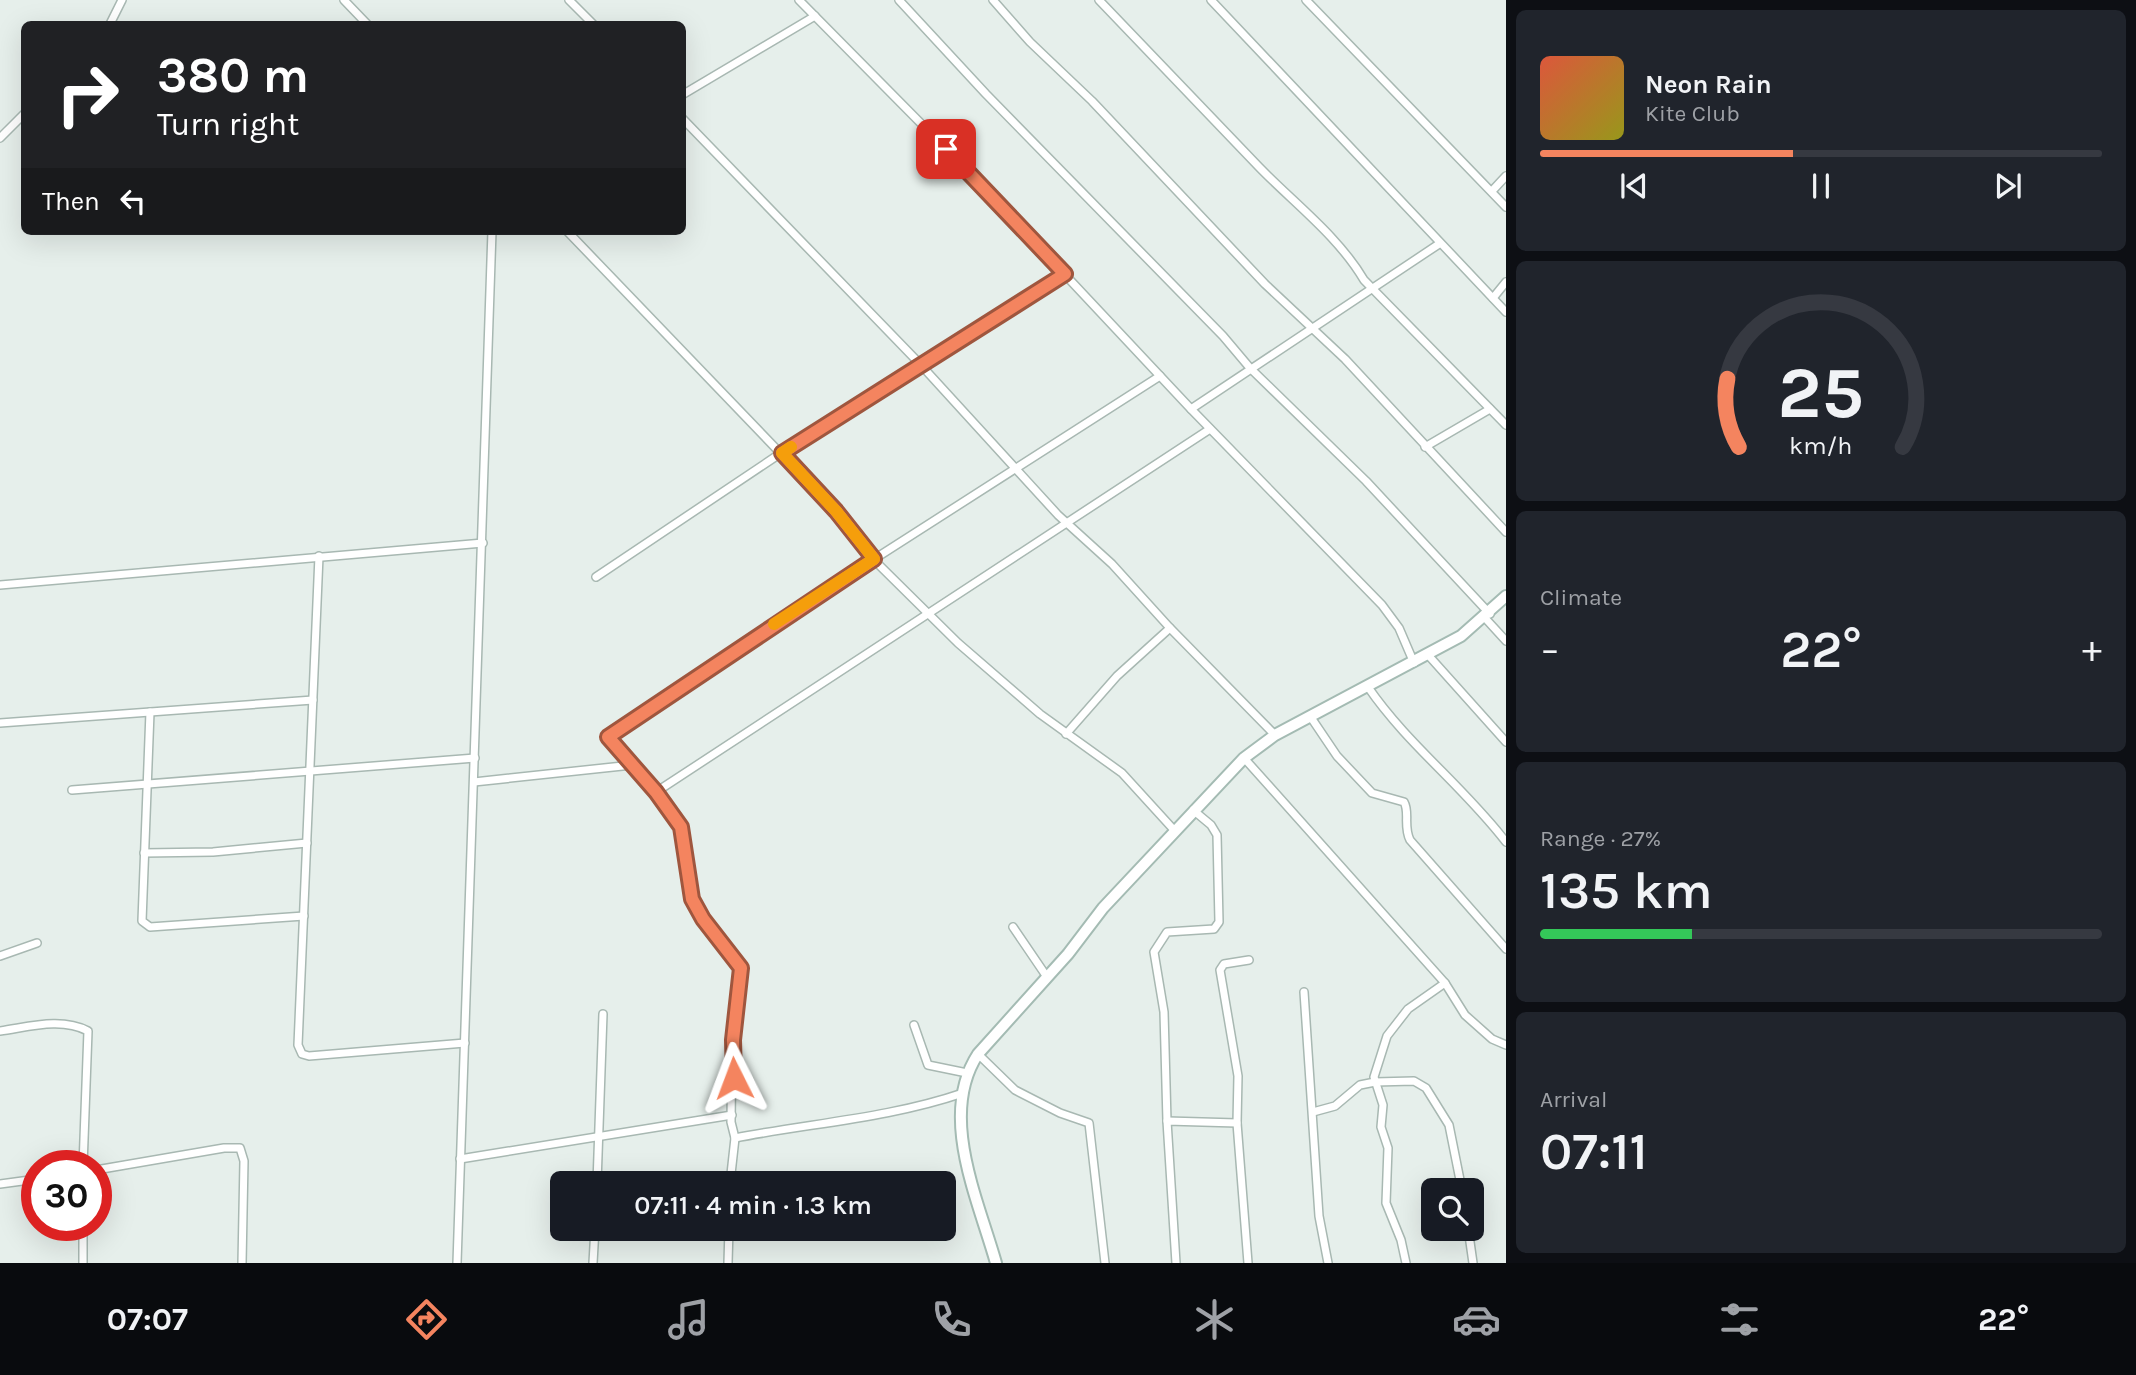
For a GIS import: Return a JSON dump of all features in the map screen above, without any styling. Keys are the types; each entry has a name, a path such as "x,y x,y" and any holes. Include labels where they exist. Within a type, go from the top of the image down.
{"street":[{"path":"112,21 122,0"},
{"path":"344,0 365,21"},
{"path":"569,0 590,21"},
{"path":"799,0 1065,274 1191,410 1389,612 1414,663"},
{"path":"899,0 1250,368 1366,481 1505,638"},
{"path":"993,0 1030,43 1092,101 1259,277 1345,359 1506,532"},
{"path":"1099,0 1333,239 1373,287 1506,425"},
{"path":"1211,0 1506,312"},
{"path":"1306,0 1506,207"},
{"path":"686,93 815,16"},
{"path":"0,138 21,117"},
{"path":"686,122 920,364 1017,470 1112,564 1170,628 1275,735"},
{"path":"1492,191 1506,176"},
{"path":"457,1263 483,543 488,261 491,235"},
{"path":"571,235 782,453 836,511 874,559 958,643 1066,734 1122,773 1174,830"},
{"path":"1191,410 1439,244"},
{"path":"596,577 782,453 1065,274"},
{"path":"1493,298 1506,282"},
{"path":"731,1171 735,1138 732,1115 733,1040 741,968 703,919 692,899 681,827 656,792 608,737 874,559 1017,470 1160,376"},
{"path":"1425,447 1489,409"},
{"path":"656,792 1210,429"},
{"path":"0,585 483,543"},
{"path":"319,556 299,1045 302,1054 309,1056 465,1043"},
{"path":"996,1263 961,1138 959,1114 967,1073 978,1054 1047,977 1103,908 1244,758 1275,735 1429,656 1487,616 1506,596"},
{"path":"1066,734 1117,676 1170,628"},
{"path":"1429,656 1506,742"},
{"path":"1368,687 1388,715 1462,790 1506,842"},
{"path":"0,723 313,700"},
{"path":"150,712 145,784 142,921 150,927 304,916"},
{"path":"1310,716 1337,755 1372,793 1404,802 1408,808 1405,829 1410,840 1506,949"},
{"path":"72,790 475,758"},
{"path":"1244,758 1445,984 1465,1015 1492,1039 1506,1045"},
{"path":"474,782 632,765"},
{"path":"1176,1263 1167,1121 1164,1012 1154,952 1167,932 1214,929 1219,922 1217,835 1211,825 1193,810"},
{"path":"144,853 213,852 307,843"},
{"path":"1013,926 1047,977"},
{"path":"0,956 37,943"},
{"path":"1248,1263 1237,1124 1238,1076 1220,970 1224,964 1250,960"},
{"path":"1406,1263 1401,1240 1386,1203 1388,1148 1381,1127 1383,1105 1375,1082 1376,1065 1387,1036 1408,1009 1445,984"},
{"path":"1304,992 1319,1216 1328,1263"},
{"path":"597,1171 603,1014"},
{"path":"0,1031 53,1024 75,1024 88,1031 84,1150"},
{"path":"914,1025 928,1065 967,1073"},
{"path":"978,1054 1015,1090 1060,1113 1089,1123 1105,1263"},
{"path":"1314,1112 1335,1107 1360,1085 1414,1081 1426,1088 1450,1125 1460,1178"},
{"path":"735,1138 832,1120 900,1112 964,1093"},
{"path":"460,1159 598,1139 732,1115"},
{"path":"1167,1121 1237,1124"},
{"path":"112,1167 224,1148 240,1149 244,1161 242,1263"},
{"path":"0,1184 21,1181"},
{"path":"83,1241 83,1263"},
{"path":"593,1263 594,1241"},
{"path":"728,1263 729,1241"},
{"path":"1470,1241 1473,1263"}],"slow traffic":[{"path":"774,624 874,559 836,511 782,453 791,447"}],"route":[{"path":"734,1078 733,1040 741,968 703,919 692,899 681,827 656,792 608,737 874,559 836,511 782,453 1065,274 946,149"}]}
